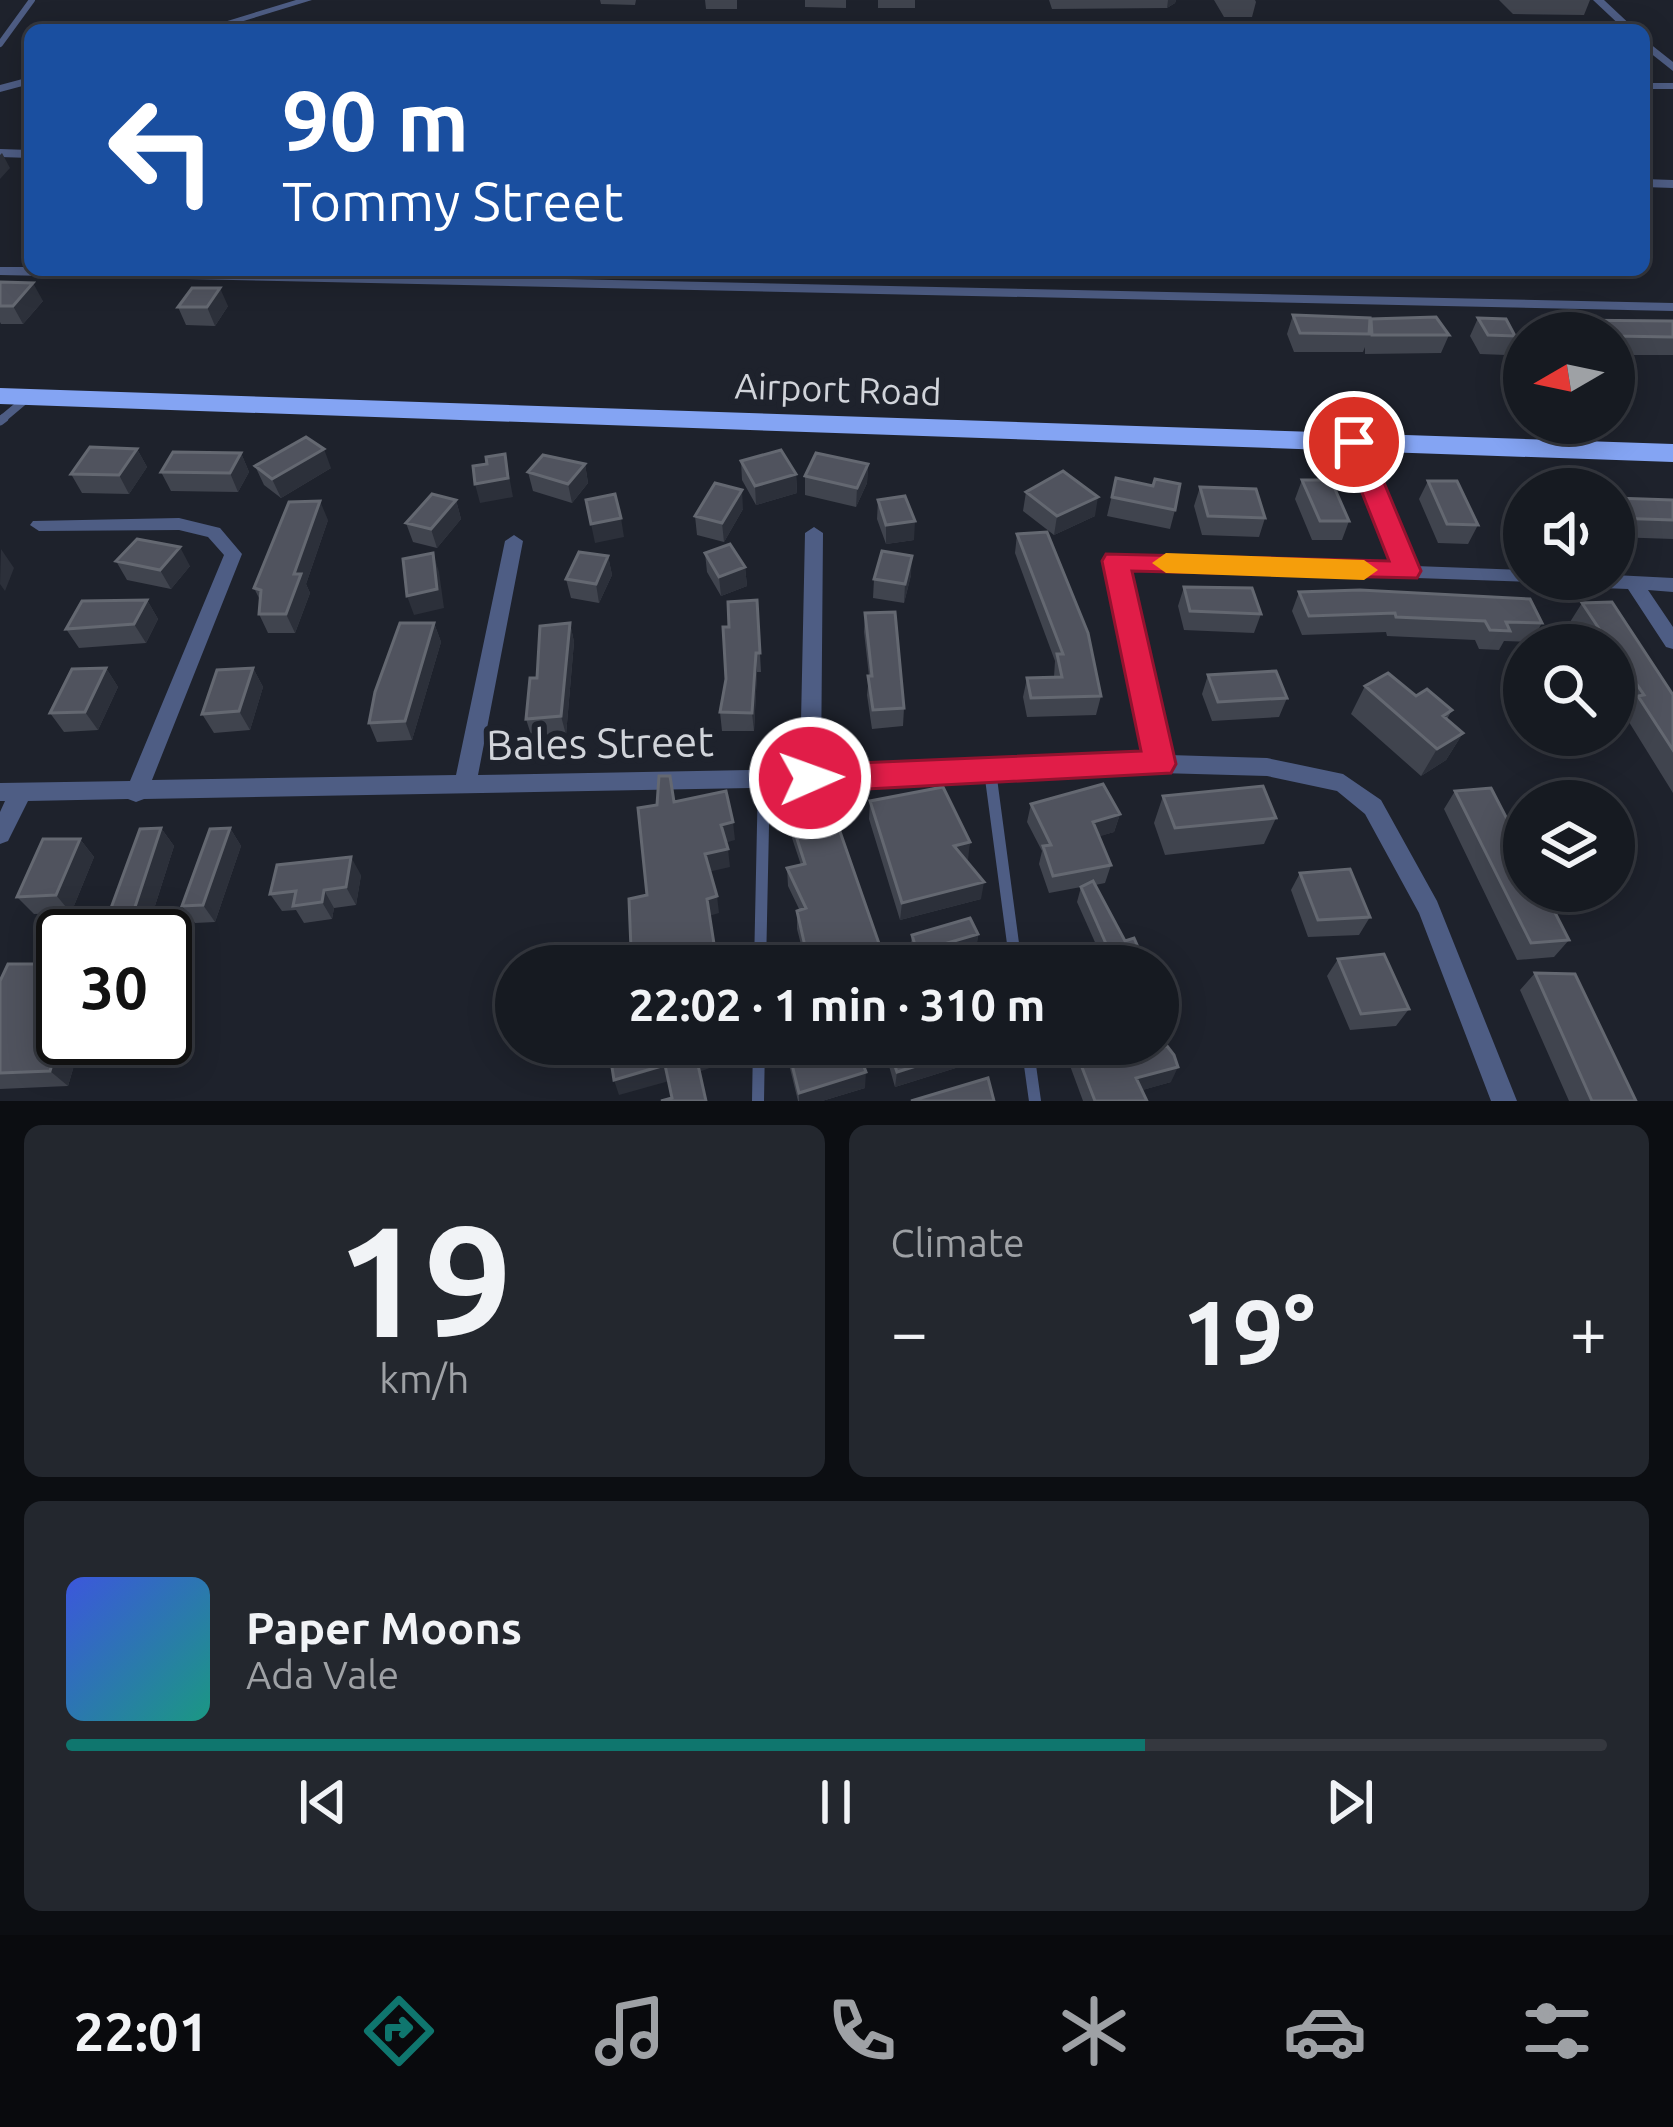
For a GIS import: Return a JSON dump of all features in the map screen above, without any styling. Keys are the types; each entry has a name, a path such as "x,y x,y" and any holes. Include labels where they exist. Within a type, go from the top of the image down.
{"highway":[{"name":"Airport Road","path":"0,396 1673,453"}],"street":[{"path":"223,24 307,0"},
{"path":"1598,0 1624,24"},
{"path":"1650,47 1673,68"},
{"path":"196,276 1673,308"},
{"path":"745,290 747,276"},
{"path":"1354,442 1408,571"},
{"path":"39,524 178,524 214,532 233,554 136,793"},
{"path":"810,778 814,532"},
{"path":"465,784 514,541"},
{"path":"1160,764 1115,561 1503,577"},
{"path":"1635,584 1673,585"},
{"path":"1635,585 1673,642"},
{"name":"Bales Street","path":"11,792 810,778 1160,764 1267,767 1342,783 1373,807 1429,909 1504,1101"},
{"path":"0,833 11,792"}],"lane":[{"path":"0,44 32,0"},
{"path":"0,421 29,397"},
{"path":"990,771 1013,945"},
{"path":"760,945 764,779"},
{"path":"758,1101 759,1065"},
{"path":"1030,1065 1035,1101"}],"building":[{"path":"0,282 33,283 13,306 0,306"},
{"path":"192,288 220,288 207,307 178,307"},
{"path":"1293,315 1370,318 1369,334 1300,333"},
{"path":"1436,317 1449,335 1372,335 1371,319"},
{"path":"1478,318 1503,319 1503,336 1488,335"},
{"path":"1635,321 1673,321 1673,337 1635,336"},
{"path":"306,437 324,449 272,479 255,466"},
{"path":"90,447 137,449 119,475 71,474"},
{"path":"781,450 796,474 755,486 741,461"},
{"path":"173,452 241,453 230,473 161,472"},
{"path":"816,453 868,464 857,488 805,476"},
{"path":"505,454 508,478 475,484 473,466 487,464 486,457"},
{"path":"543,455 585,464 568,484 528,472"},
{"path":"1063,471 1098,497 1057,516 1026,492"},
{"path":"1116,478 1153,486 1155,479 1180,484 1175,510 1112,497"},
{"path":"1302,480 1331,480 1349,521 1320,521"},
{"path":"1428,481 1457,481 1478,525 1447,524"},
{"path":"715,483 742,490 722,523 695,516"},
{"path":"1200,487 1256,489 1265,518 1208,516"},
{"path":"432,494 456,500 431,529 406,523"},
{"path":"615,494 621,518 591,524 586,500"},
{"path":"905,496 915,521 886,525 878,500"},
{"path":"1635,499 1673,500 1673,520 1635,519"},
{"path":"320,501 294,574 301,574 286,614 259,614 261,590 254,588 289,502"},
{"path":"1047,532 1088,633 1101,696 1031,698 1027,678 1062,677 1057,654 1063,654 1017,534"},
{"path":"137,539 180,547 160,570 116,561"},
{"path":"730,544 745,567 719,577 705,553"},
{"path":"882,551 912,556 905,584 874,579"},
{"path":"579,552 608,556 596,584 566,579"},
{"path":"433,553 437,589 407,596 403,559"},
{"path":"1184,587 1252,588 1261,614 1190,611"},
{"path":"1360,590 1530,600 1542,623 1506,622 1503,631 1490,630 1485,621 1396,617 1395,613 1309,616 1299,592"},
{"path":"147,600 134,624 66,629 82,601"},
{"path":"757,600 760,653 756,653 752,713 720,712 728,602"},
{"path":"1612,602 1626,624 1596,624 1582,603"},
{"path":"895,612 904,708 873,710 865,613"},
{"path":"400,623 434,623 405,721 369,723 375,692"},
{"path":"570,623 561,716 526,719 530,678 537,678 540,626"},
{"path":"1635,637 1673,695 1673,750 1638,696 1644,695 1635,682"},
{"path":"106,668 85,712 50,713 72,669"},
{"path":"253,668 239,711 202,714 217,670"},
{"path":"1276,671 1287,698 1218,702 1208,675"},
{"path":"1388,673 1416,696 1427,689 1452,710 1443,716 1463,733 1437,749 1365,686"},
{"path":"659,776 670,776 674,802 726,791 733,822 721,825 728,849 705,854 717,896 707,899 714,944 631,945 629,899 647,895 638,808 657,805"},
{"path":"1103,784 1120,814 1093,822 1111,865 1053,876 1043,846 1051,845 1031,804"},
{"path":"1263,786 1276,818 1175,828 1163,796"},
{"path":"943,787 970,842 954,846 984,882 902,903 870,801"},
{"path":"1491,788 1503,811 1503,887 1455,791"},
{"path":"829,800 880,945 805,945 797,911 806,908 787,868 805,864 791,820 816,814 814,804"},
{"path":"161,828 134,909 111,909 140,829"},
{"path":"230,828 203,905 182,906 210,829"},
{"path":"43,839 80,839 56,895 17,897"},
{"path":"351,857 346,887 324,890 322,902 293,906 296,891 270,894 277,865"},
{"path":"1350,869 1370,917 1318,920 1300,873"},
{"path":"1093,881 1125,941 1134,938 1137,945 1107,945 1081,887"},
{"path":"1516,912 1555,912 1569,940 1531,943"},
{"path":"970,918 978,934 941,945 915,945 912,935"},
{"path":"1384,954 1409,1009 1361,1014 1338,959"},
{"path":"8,964 36,964 36,1065 52,1065 50,1071 0,1073 0,981"},
{"path":"1535,973 1575,974 1636,1101 1592,1101"},
{"path":"612,1065 665,1065 614,1080"},
{"path":"665,1065 698,1065 706,1101 661,1101 672,1098"},
{"path":"792,1065 863,1065 866,1072 799,1093"},
{"path":"1081,1065 1177,1065 1136,1078 1147,1101 1095,1101"},
{"path":"988,1078 994,1101 911,1101"}],"slow traffic":[{"path":"1166,563 1364,570"}],"route":[{"path":"810,778 1160,764 1115,561 1408,571 1354,442"}]}
